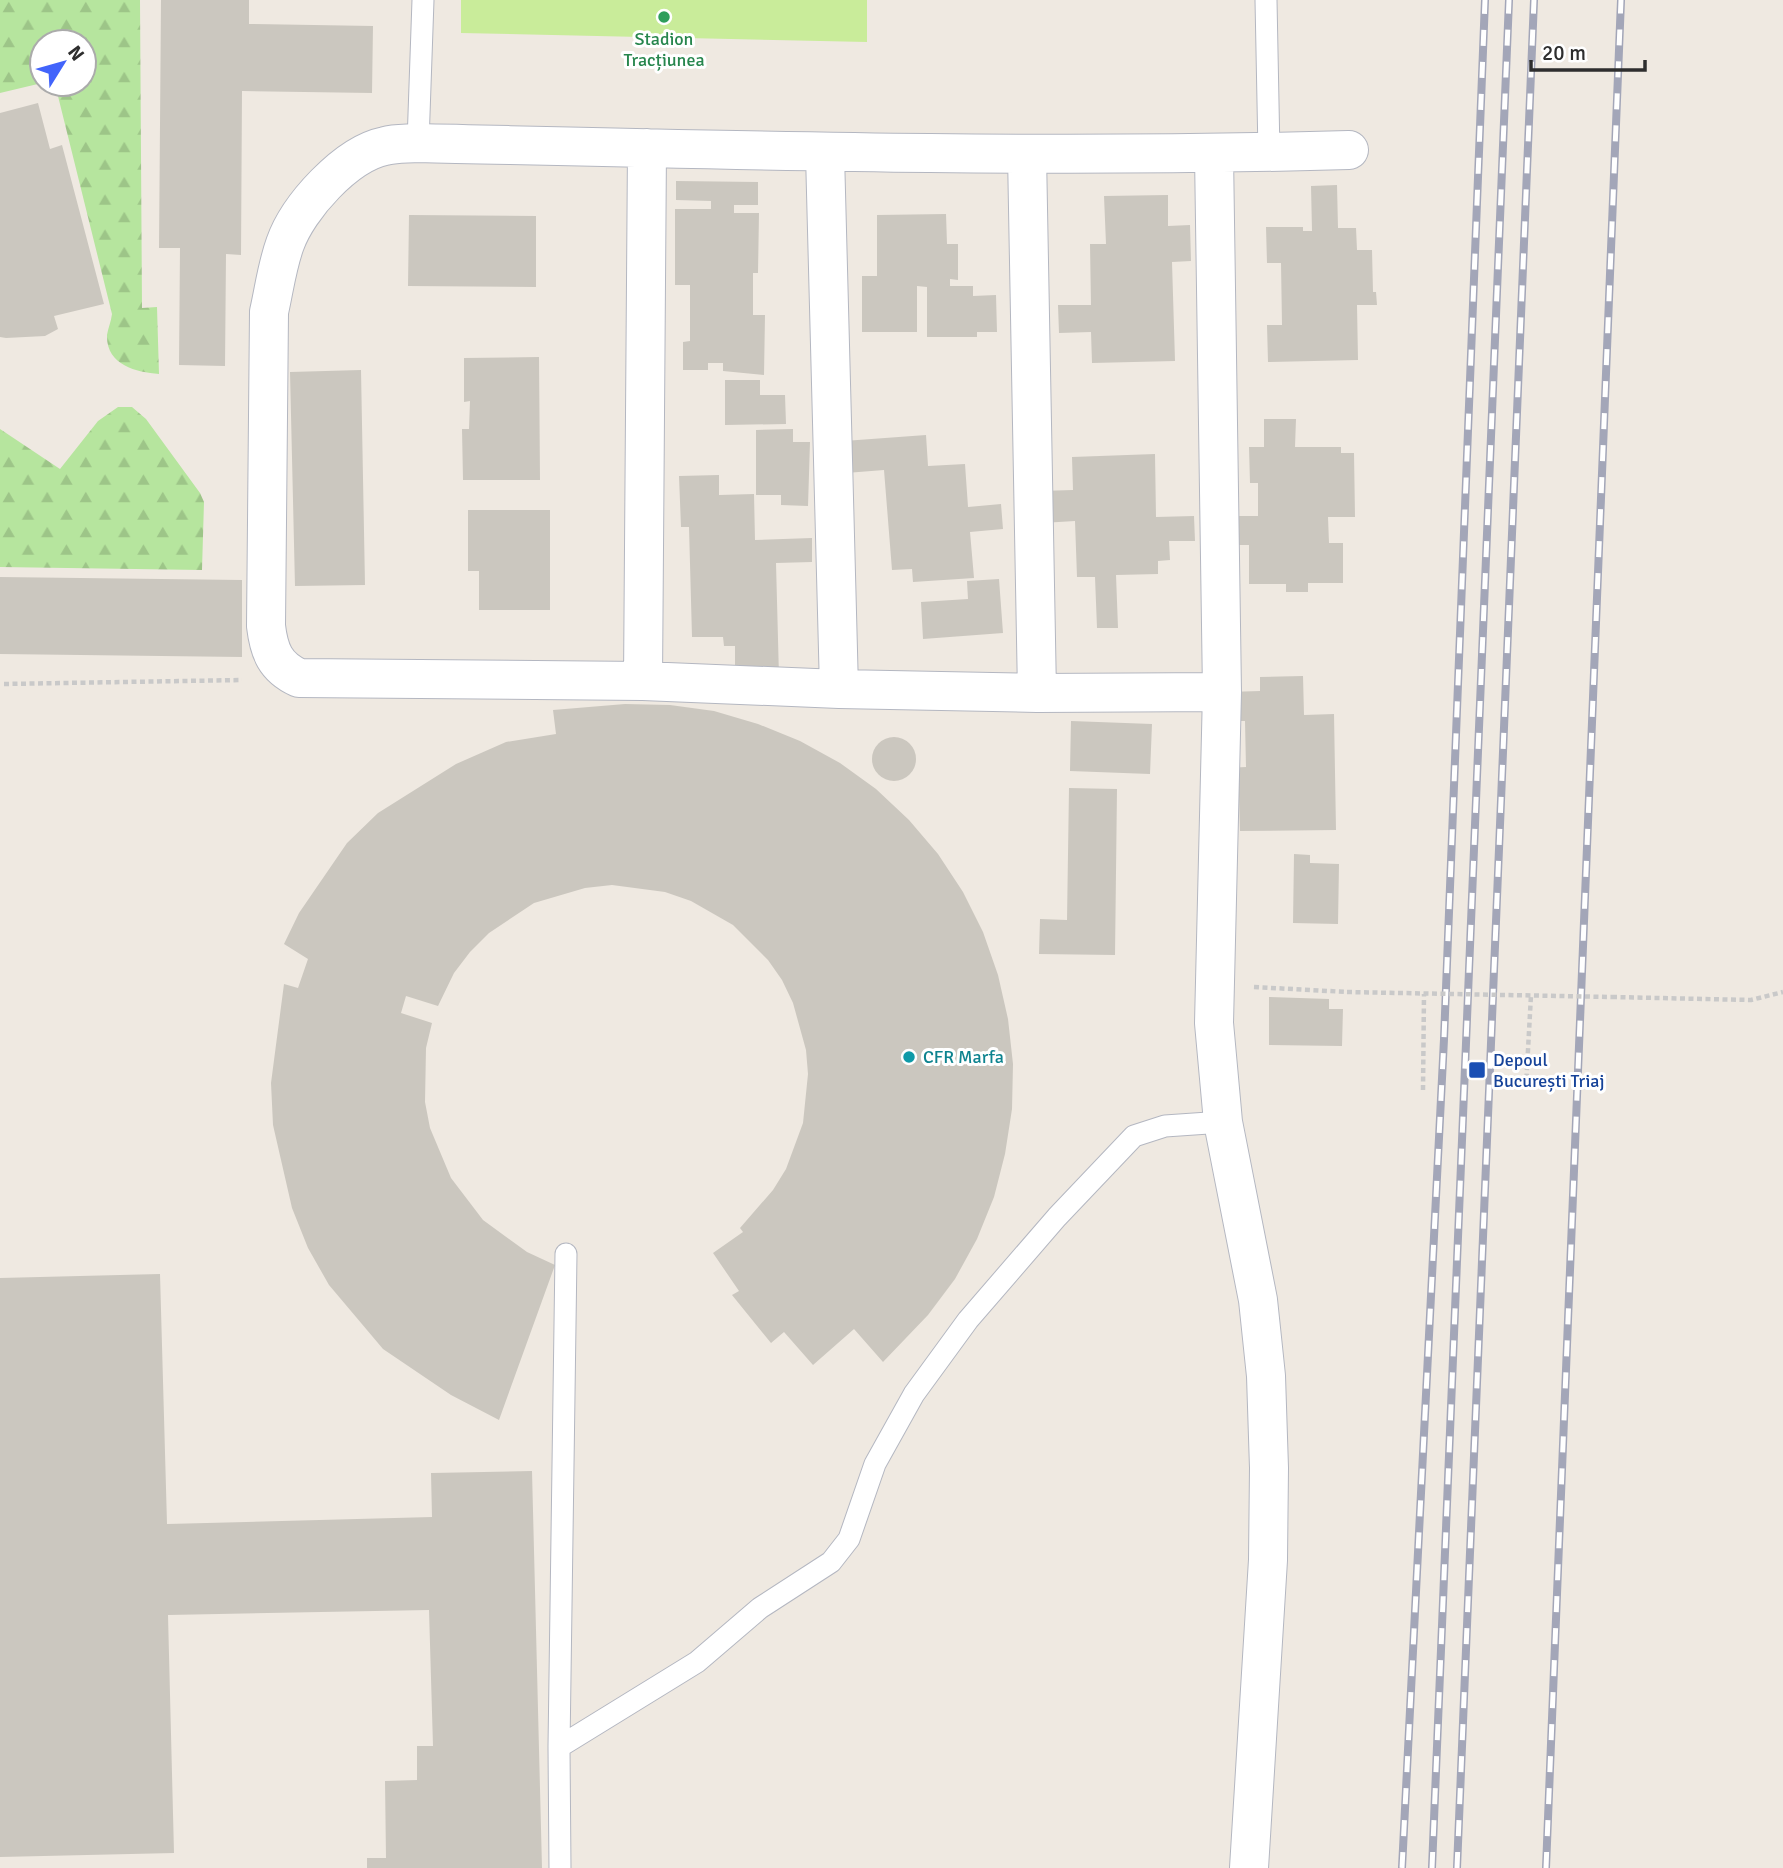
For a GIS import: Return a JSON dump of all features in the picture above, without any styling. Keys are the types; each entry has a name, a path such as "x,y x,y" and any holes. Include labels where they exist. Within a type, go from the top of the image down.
{"street":[{"path":"1222,692 1037,693 643,681 310,679 288,673 272,655 266,626 270,312 285,243 299,216 317,193 359,157 385,146 418,143 825,154 1214,154 1349,150"},
{"path":"643,681 647,148"},
{"path":"825,154 839,689"},
{"path":"1214,154 1222,692 1214,1023 1223,1122 1252,1260 1266,1376 1268,1560 1249,1868"},
{"path":"1027,155 1037,693"}],"lane":[{"path":"418,143 423,0"},
{"path":"1266,0 1269,153"},
{"path":"559,1747 638,1702 697,1662 760,1608 831,1562 849,1539 875,1464 914,1394 968,1320 1057,1217 1134,1136 1165,1126 1223,1122"},
{"path":"560,1868 559,1747 566,1254"}],"path":[{"path":"4,684 252,680"},
{"path":"1242,987 1424,994 1751,1000 1783,992"},
{"path":"1423,1090 1424,994"},
{"path":"1526,1087 1531,995"}],"green space":[{"path":"0,0 140,0 142,308 157,307 159,374 124,365 111,353 108,345 107,335 112,314 58,98 98,98 98,28 28,28 28,86 0,93"},
{"name":"Stadion Tracțiunea","path":"461,0 867,0 867,42 461,33"},
{"path":"118,407 132,407 146,419 200,493 204,502 202,570 0,567 0,429 60,469 98,421"}],"building":[{"path":"161,0 249,0 249,24 373,26 372,93 242,91 241,255 226,254 225,366 179,365 180,248 159,248"},
{"path":"38,103 50,149 62,145 104,304 54,316 58,329 45,336 6,338 0,337 0,113"},
{"path":"676,181 758,182 758,205 734,205 734,213 759,213 758,273 753,273 753,315 765,315 764,375 723,371 723,363 708,363 708,370 683,370 683,342 690,341 690,285 675,285 675,209 711,209 711,201 676,200"},
{"path":"1337,185 1338,228 1356,228 1357,250 1372,250 1373,292 1376,292 1377,305 1357,305 1358,360 1268,362 1267,325 1282,325 1281,263 1267,263 1266,227 1303,227 1303,231 1312,231 1311,186"},
{"path":"1168,195 1168,226 1190,225 1191,261 1172,262 1175,361 1092,363 1091,332 1059,333 1058,305 1091,305 1090,244 1106,244 1104,196"},
{"path":"946,214 947,244 958,244 958,280 950,279 950,286 973,286 973,296 996,295 997,332 977,332 977,337 927,337 927,287 917,286 917,332 862,332 862,276 877,276 877,215"},
{"path":"409,215 536,216 536,287 408,286"},
{"path":"539,357 540,480 463,480 462,429 469,429 470,401 464,402 464,358"},
{"path":"361,370 365,585 295,586 290,372"},
{"path":"725,380 760,380 760,395 785,395 786,424 725,425"},
{"path":"1264,419 1296,419 1295,447 1341,447 1341,453 1354,453 1355,517 1328,517 1329,543 1343,543 1343,583 1308,583 1308,592 1286,592 1286,584 1249,584 1249,545 1231,545 1230,516 1258,516 1258,483 1250,483 1249,447 1264,447"},
{"path":"793,429 793,442 810,442 808,506 781,505 781,495 756,495 756,430"},
{"path":"926,435 928,466 965,464 968,507 1001,504 1003,529 970,532 974,578 913,582 912,569 892,570 884,470 846,473 844,441"},
{"path":"1155,454 1156,517 1194,516 1195,541 1169,541 1170,560 1158,561 1158,574 1116,575 1118,628 1097,628 1095,577 1077,577 1075,521 1042,523 1040,491 1073,490 1072,457"},
{"path":"719,475 719,495 754,494 755,540 812,538 812,562 776,563 779,677 735,678 735,646 724,646 723,637 692,637 689,527 681,527 679,476"},
{"path":"468,510 550,510 550,610 479,610 479,571 468,571"},
{"path":"0,577 242,580 242,657 0,654"},
{"path":"999,579 1003,633 923,639 921,602 968,599 967,581"},
{"path":"1303,676 1304,715 1334,714 1336,830 1240,831 1239,796 1226,797 1226,768 1246,767 1245,721 1228,721 1228,692 1260,691 1260,677"},
{"name":"CFR Marfa","path":"625,704 670,705 714,711 758,724 800,741 840,763 876,789 909,820 938,854 963,892 983,932 998,975 1008,1019 1013,1064 1012,1109 1005,1154 994,1197 977,1239 955,1279 928,1315 883,1362 854,1329 813,1365 784,1332 771,1343 732,1295 739,1291 713,1253 743,1232 740,1228 773,1190 786,1169 803,1123 808,1074 806,1050 793,1003 782,980 768,960 733,925 691,901 665,892 612,885 585,888 534,903 489,933 470,952 454,973 438,1006 406,996 401,1013 432,1023 426,1048 425,1102 430,1128 451,1178 483,1220 527,1252 555,1265 499,1420 451,1395 383,1349 329,1285 308,1248 292,1208 273,1125 271,1083 284,984 298,988 308,959 284,944 299,913 347,843 378,813 456,764 506,742 556,734 553,710"},
{"path":"1071,721 1152,724 1150,774 1070,771"},
{"path":"894,737 909,744 916,759 909,774 894,781 879,774 872,759 879,744"},
{"path":"1069,788 1117,789 1115,955 1039,954 1040,919 1067,920"},
{"path":"1294,854 1310,855 1310,863 1339,864 1338,924 1293,923"},
{"path":"1269,997 1329,999 1329,1009 1343,1009 1342,1046 1269,1045"},
{"path":"160,1274 167,1524 432,1517 431,1473 532,1471 542,1868 367,1868 367,1858 386,1858 385,1781 417,1780 417,1746 433,1746 429,1610 168,1615 174,1853 0,1857 0,1278"}],"railway":[{"path":"1402,1868 1444,1039 1485,0"},
{"path":"1432,1868 1509,0"},
{"path":"1457,1868 1534,0"},
{"path":"1546,1868 1621,0"}],"place":[{"name":"Stadion Tracțiunea","path":"664,17"},
{"name":"CFR Marfa","path":"909,1057"},
{"name":"Depoul București Triaj","path":"1477,1070"}]}
